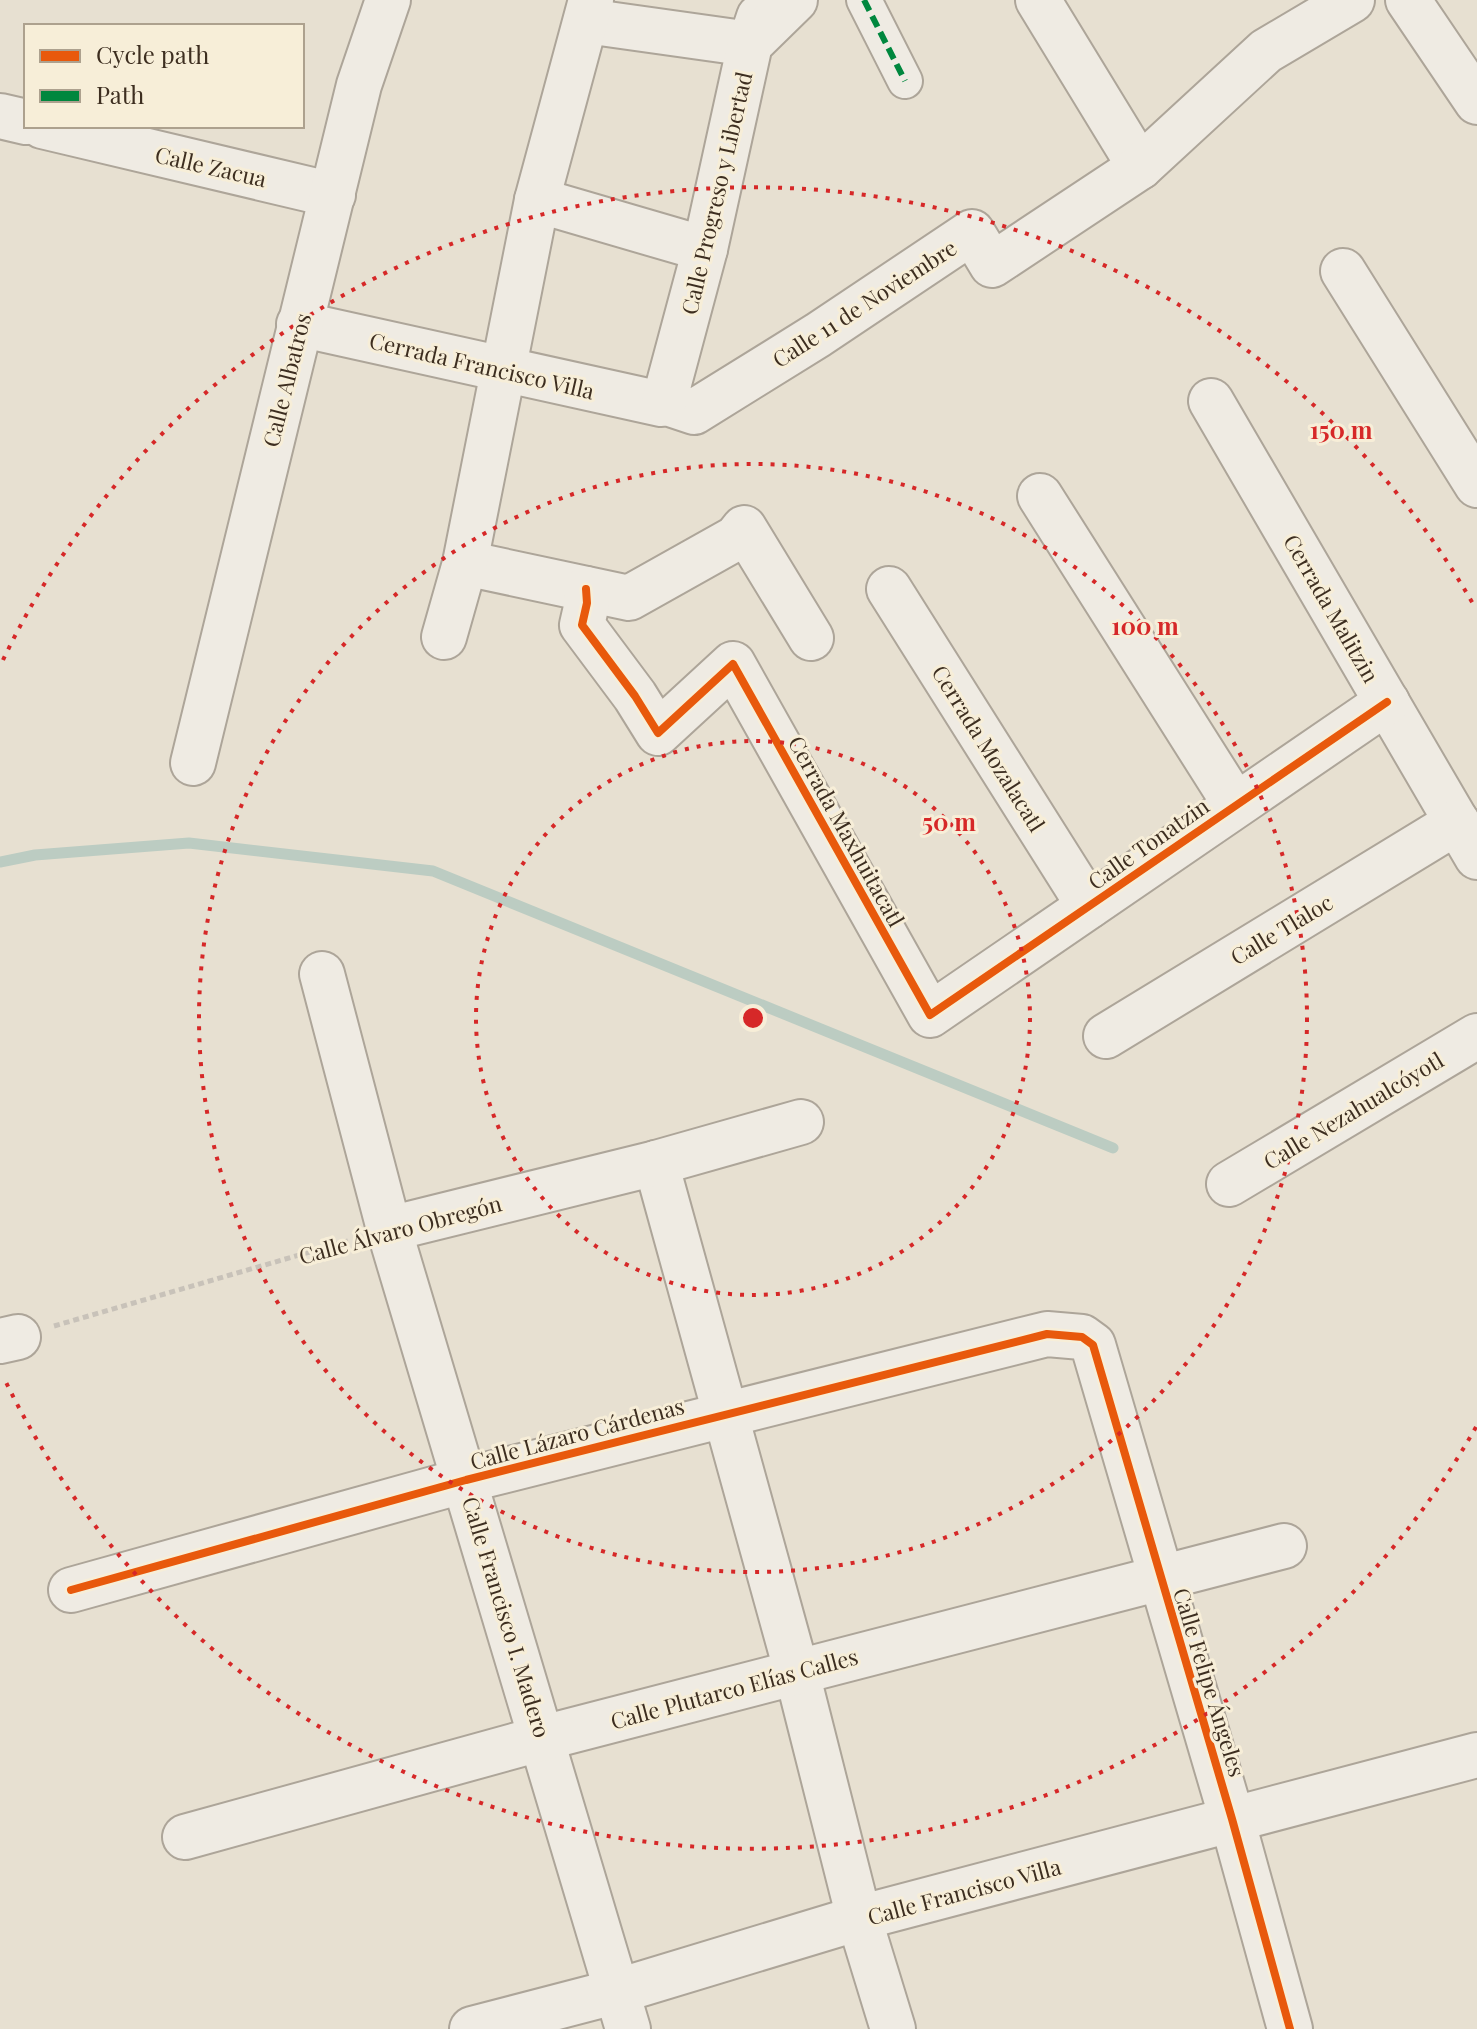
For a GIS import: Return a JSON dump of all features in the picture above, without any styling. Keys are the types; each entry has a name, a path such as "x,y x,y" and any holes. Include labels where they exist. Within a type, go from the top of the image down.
{"street":[{"name":"Calle Albatros","path":"193,763 359,85 388,0"},
{"path":"444,637 465,563 537,200 588,11 750,44 765,0"},
{"name":"Calle Progreso y Libertad","path":"664,402 705,249 750,44 795,0"},
{"path":"864,0 905,81"},
{"path":"1038,0 1140,167"},
{"name":"Calle 11 de Noviembre","path":"664,402 694,412 818,335 972,232 992,265 1140,167 1266,51 1352,0"},
{"path":"1408,0 1477,102"},
{"path":"0,116 24,122"},
{"name":"Calle Zacua","path":"50,128 333,195"},
{"path":"537,200 705,249"},
{"path":"1343,271 1477,485"},
{"name":"Cerrada Francisco Villa","path":"299,324 661,404 664,402"},
{"name":"Cerrada Malitzin","path":"1211,401 1467,839"},
{"path":"1040,496 1235,804"},
{"path":"465,563 629,598 736,538 744,528 811,638"},
{"name":"Cerrada Maxhuitacatl","path":"586,589 587,603 582,625 635,696 658,733 733,664 930,1015"},
{"name":"Cerrada Mozalacatl","path":"889,589 1089,906"},
{"name":"Calle Tonatzin","path":"930,1015 1387,702"},
{"name":"Calle Tlaloc","path":"1106,1036 1467,839"},
{"name":"Calle Francisco I. Madero","path":"322,974 389,1229 623,2010"},
{"name":"Calle Nezahualcóyotl","path":"1229,1184 1477,1036"},
{"name":"Calle Álvaro Obregón","path":"389,1229 656,1163 801,1122"},
{"path":"656,1163 797,1673 859,1918 893,2029"},
{"name":"Calle Lázaro Cárdenas","path":"71,1590 466,1480 1047,1334 1082,1337 1093,1345"},
{"name":"Calle Felipe Ángeles","path":"1093,1345 1290,2029"},
{"name":"Calle Plutarco Elías Calles","path":"185,1837 543,1738 1284,1546"},
{"name":"Calle Francisco Villa","path":"472,2029 623,2010 859,1918 1468,1758"}],"waterway":[{"path":"0,862 35,855 189,843 433,871 1113,1148"}],"marked path":[{"path":"864,0 905,81"}],"cycle path":[{"path":"586,589 587,603 582,625 635,696 658,733 733,664 930,1015 1387,702"},
{"path":"71,1590 466,1480 1047,1334 1082,1337 1093,1345 1290,2029"}]}
